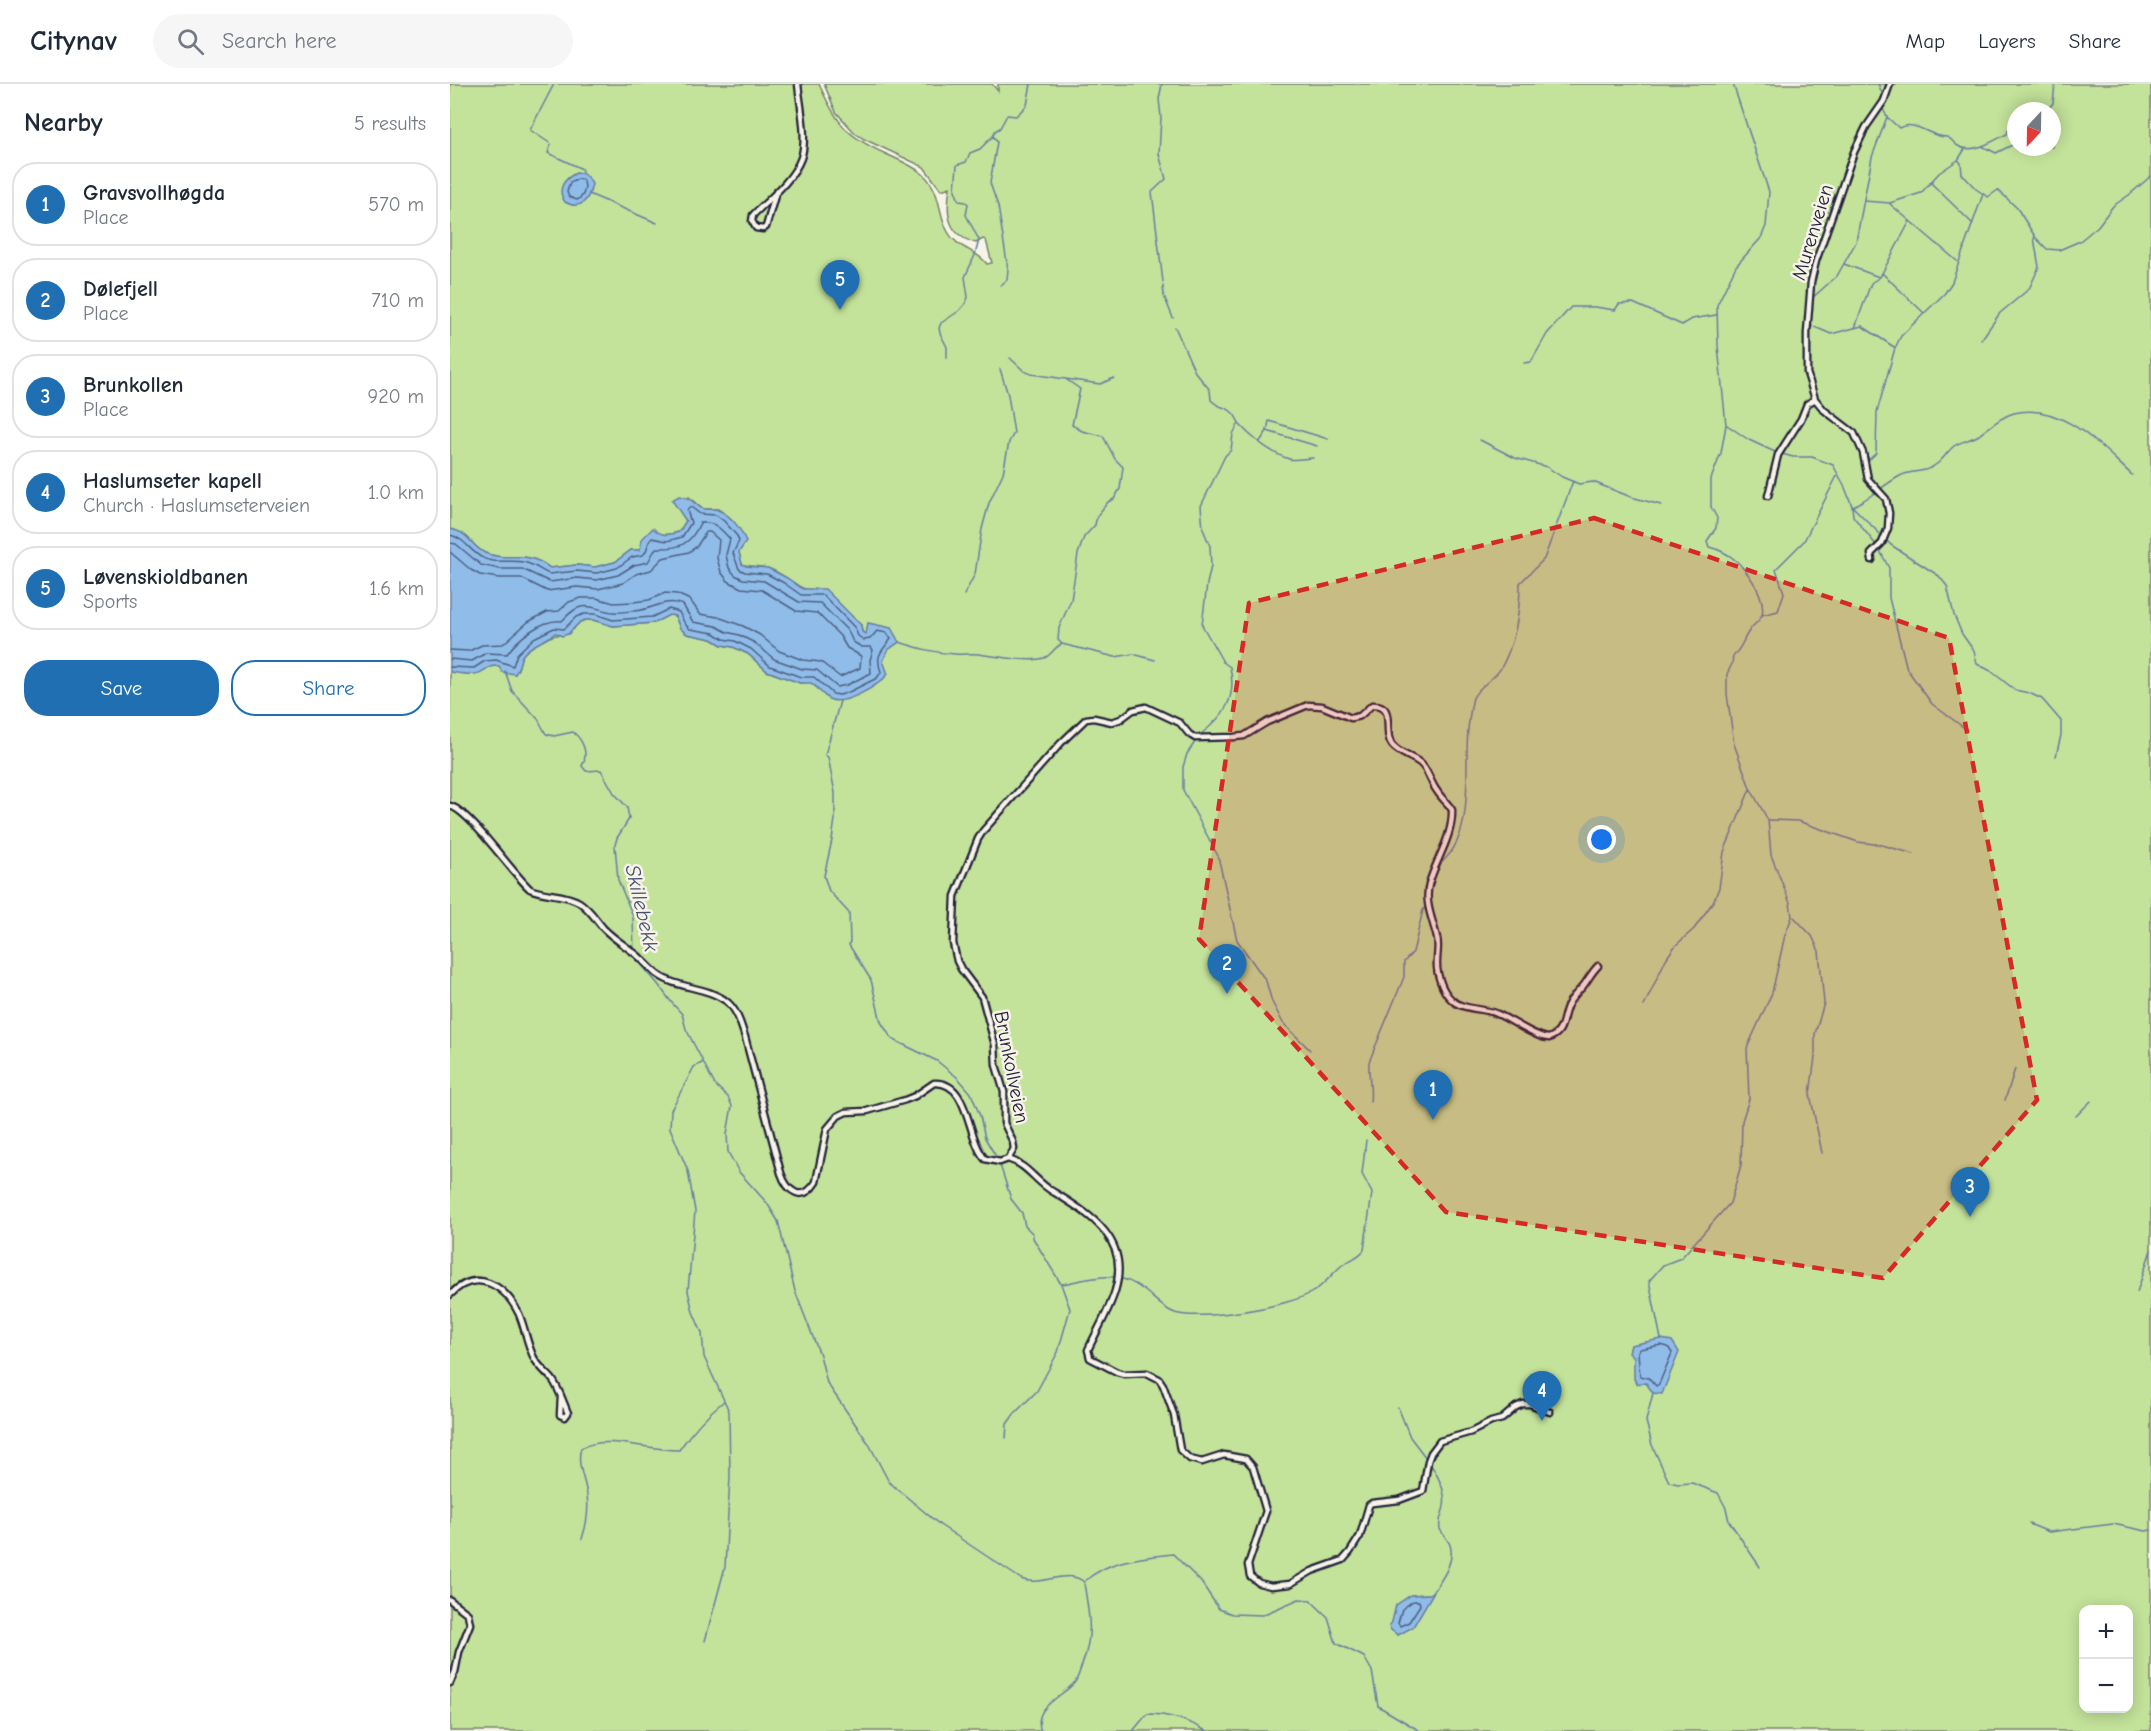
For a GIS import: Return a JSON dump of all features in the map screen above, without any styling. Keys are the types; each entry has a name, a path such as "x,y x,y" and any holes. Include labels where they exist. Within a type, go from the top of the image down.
{"street":[{"path":"776,192 766,227 756,228 752,217 796,168 803,153 804,141 798,84"},
{"name":"Murenveien","path":"1815,399 1809,383 1806,361 1809,300 1816,261 1854,152 1866,127 1884,101 1890,84"},
{"path":"1768,496 1778,455 1801,419 1807,404 1815,399 1824,410 1854,433 1863,453 1868,479 1886,499 1889,513 1888,528 1882,543 1871,554 1872,560"},
{"name":"Brunkollveien","path":"1008,1159 1014,1149 1013,1142 1004,1122 1004,1092 996,1065 995,1045 986,1007 982,997 961,969 954,952 955,896 983,831 1060,743 1086,719 1094,718 1112,722 1133,710 1146,707 1174,720 1189,734 1200,739 1244,735 1267,722 1308,705 1322,706 1351,718 1359,716 1372,705 1382,706 1386,709 1388,716 1388,735 1393,746 1399,752 1418,761 1426,769 1438,793 1452,810 1450,830 1435,866 1428,895 1431,919 1437,938 1438,971 1451,999 1466,1006 1493,1012 1516,1022 1535,1035 1549,1038 1561,1029 1569,1003 1598,966"},
{"path":"450,806 455,807 467,818 530,889 576,900 586,907 622,945 636,954 657,974 678,984 718,997 731,1006 738,1017 745,1037 781,1173 789,1190 800,1193 812,1188 818,1174 827,1129 838,1116 846,1112 867,1111 905,1100 934,1083 948,1085 959,1096 975,1142 985,1159 1000,1162 1008,1159 1019,1162 1047,1188 1093,1218 1107,1232 1113,1244 1117,1256 1118,1278 1115,1292 1088,1350 1090,1358 1117,1372 1147,1373 1159,1379 1166,1391 1174,1415 1180,1450 1190,1459 1202,1462 1224,1455 1245,1459 1253,1467 1266,1510 1248,1565 1253,1580 1271,1586 1290,1584 1312,1571 1346,1557 1364,1527 1368,1505 1399,1500 1423,1491 1428,1461 1440,1441 1472,1432 1502,1419 1523,1404 1530,1404 1550,1412"},
{"path":"450,1295 467,1282 480,1281 490,1282 507,1296 520,1316 535,1359 551,1378 561,1397"},
{"path":"450,1600 468,1614 470,1624 450,1683"}],"highlighted area":[{"path":"1594,518 1949,638 2037,1100 1883,1278 1446,1212 1199,939 1249,603"}],"green space":[{"path":"450,84 819,84 831,109 852,134 923,174 933,188 945,225 952,238 978,255 987,264 992,263 986,240 983,239 976,243 966,239 959,234 950,221 948,205 950,187 941,190 924,167 855,133 836,112 824,84 992,84 998,91 998,84 2151,84 2151,1731 450,1731 450,672 480,672 488,667 496,666 515,674 522,656 530,647 549,637 568,634 585,620 613,626 654,623 669,615 675,616 680,628 687,634 712,639 722,645 733,647 748,654 767,671 800,683 811,682 829,699 883,661 888,650 899,642 868,624 867,635 862,632 861,625 811,590 800,587 775,571 742,564 729,517 718,509 702,509 689,497 681,512 686,521 679,532 665,535 653,529 641,550 631,550 615,562 595,567 577,565 550,568 541,562 524,557 493,556 480,550 457,531 450,529","holes":["1434,1590 1398,1635 1392,1622 1411,1595 1430,1594"]}],"water":[{"path":"576,173 586,176 592,184 586,199 576,205 565,202 561,189 565,181"},
{"path":"679,496 688,498 704,509 723,512 732,519 746,542 739,552 742,564 768,568 803,589 825,589 861,625 862,632 866,634 868,623 891,628 899,642 888,650 883,661 888,674 861,694 835,701 829,699 811,683 800,683 767,671 748,654 733,647 722,645 712,639 687,634 680,628 675,616 669,615 654,623 613,626 585,620 568,634 562,636 555,633 529,649 522,656 515,674 502,672 499,666 476,674 450,672 450,529 462,533 480,550 493,556 524,557 541,562 550,568 577,565 595,567 615,562 631,550 640,550 642,539 653,528 665,534 679,532 686,521 672,500"},
{"path":"1661,1339 1672,1341 1679,1352 1662,1394 1653,1393 1646,1383 1637,1384 1634,1379 1634,1357 1629,1352 1631,1345"},
{"path":"1436,1588 1413,1627 1398,1635 1391,1630 1389,1626 1396,1605 1411,1595 1430,1594"}],"waterway":[{"path":"554,84 530,130 551,144 548,153 582,169 582,173"},
{"path":"1001,285 1007,280 1008,269 998,206 990,183 997,142 993,136 1007,115 1016,116 1027,105 1031,84"},
{"path":"1162,84 1159,99 1161,117 1159,154 1166,179 1152,192 1163,282"},
{"path":"1733,84 1769,192 1766,226 1761,238 1736,266 1717,305 1718,346 1726,425 1721,453 1711,479 1711,507 1717,518 1716,528 1707,541 1709,547 1730,556 1745,570 1761,597 1762,615"},
{"path":"1746,84 1752,84"},
{"path":"1878,84 1882,93 1880,103"},
{"path":"2053,102 2055,84"},
{"path":"1882,107 1887,117 1899,128 1917,127 1935,135 1947,137 1964,148 1977,148 2007,134"},
{"path":"1811,299 1837,276 1856,242 1872,157 1887,117"},
{"path":"947,358 947,347 939,328 941,323 959,311 966,303 968,297 965,277 979,240 966,215 968,204 959,201 955,190 957,165 966,162 970,153 980,149 993,136"},
{"path":"1982,146 1996,153 2007,148"},
{"path":"1864,201 1890,203 1921,193 1939,173 1958,160 1965,149"},
{"path":"1958,160 1961,163 1962,174 1976,189 1988,197 1998,190 2017,208 2036,238 2047,249 2059,250 2080,241 2098,226 2113,206 2151,176"},
{"path":"1930,182 1972,223"},
{"path":"589,194 657,223"},
{"path":"1837,417 1858,435 1869,460 1876,453 1877,412 1895,348 1901,336 1945,293 1952,282 1983,194"},
{"path":"1890,204 1957,261"},
{"path":"1855,328 1871,283 1880,277 1910,221"},
{"path":"1981,340 2000,313 2029,289 2039,267 2034,238"},
{"path":"1844,264 1879,277"},
{"path":"1882,273 1924,313"},
{"path":"1163,286 1164,296 1173,318"},
{"path":"1524,363 1531,362 1547,334 1571,307 1615,310 1619,304 1633,303 1682,325 1692,319 1716,315"},
{"path":"1810,325 1831,334 1862,326 1894,347"},
{"path":"1175,327 1195,372 1210,390 1211,400 1233,413 1239,423 1233,434 1231,450 1225,456 1201,506 1203,529 1210,546 1211,566 1202,625 1223,662 1230,667 1232,688 1227,706 1200,735"},
{"path":"1010,358 1024,371 1031,374 1100,384 1114,378"},
{"path":"964,595 975,574 982,529 989,503 1003,473 1009,442 1014,433 1008,395 1000,369"},
{"path":"1809,369 1811,379"},
{"path":"1062,644 1058,640 1059,628 1071,600 1078,554 1084,537 1095,525 1097,516 1108,502 1114,499 1120,489 1123,467 1115,459 1103,436 1082,431 1072,425 1080,389 1067,380"},
{"path":"1815,392 1830,412"},
{"path":"1853,506 1900,476 1933,467 1954,446 1976,437 2014,413 2032,411 2064,420 2093,440 2132,475"},
{"path":"1259,443 1267,431 1269,421 1328,439"},
{"path":"1239,424 1275,453 1291,460 1313,458"},
{"path":"1727,425 1749,440 1777,453"},
{"path":"1267,431 1317,446"},
{"path":"1480,440 1515,458 1547,467 1579,484 1593,482 1631,497 1661,505"},
{"path":"1782,454 1793,457 1812,457 1833,465 1844,485 1852,506 1853,516 1876,545"},
{"path":"1661,1339 1649,1281 1663,1265 1681,1258 1730,1203 1741,1165 1742,1121 1749,1099 1747,1048 1772,993 1785,935 1792,917 1790,903 1771,855 1768,820 1750,788 1734,744 1727,694 1727,674 1733,656 1762,615 1778,611 1784,593 1776,569 1804,541 1838,474"},
{"path":"1438,865 1451,852 1464,818 1467,738 1473,698 1498,672 1506,658 1516,627 1520,583 1544,559 1573,481"},
{"path":"1853,507 1891,545 1939,576 1947,586 1954,615 1962,634 1974,651 1977,664 1991,671 2015,690 2042,699 2061,721 2061,735 2056,756"},
{"path":"1879,549 1889,568 1889,598 1907,669 1932,704 1967,730"},
{"path":"899,642 940,653 1030,660 1047,657 1062,644 1115,657 1133,654 1155,660"},
{"name":"Skillebekk","path":"505,671 512,691 538,719 546,734 554,736 573,732 580,739 584,748 585,757 582,766 586,771 601,770 614,793 627,807 629,819 615,845 618,880 633,916 634,956 682,1014 686,1029 715,1085 728,1097 732,1106 727,1134 728,1152 739,1172 767,1203 778,1221 795,1291 820,1355 827,1383 869,1444 889,1482 940,1525 1021,1579 1037,1581 1070,1576 1084,1582"},
{"path":"840,701 825,755 828,757 835,793 835,819 824,876 829,891 849,913 849,945 871,980 881,1022 892,1039 937,1061 958,1078 971,1093 985,1138 998,1160"},
{"path":"1197,739 1187,754 1183,767 1183,790 1218,856 1237,940 1266,981 1272,1002 1283,1023 1310,1050"},
{"path":"1644,1006 1666,959 1675,946 1694,929 1713,902 1719,888 1724,852 1750,789"},
{"path":"1769,820 1798,821 1858,842 1882,845 1914,854"},
{"path":"1370,1102 1369,1062 1404,977 1404,962 1413,952 1426,906"},
{"path":"1794,917 1812,936 1819,951 1824,1003 1815,1034 1815,1057 1810,1094 1822,1153"},
{"path":"702,1063 694,1067 671,1110 670,1128 688,1171 695,1211 688,1291 693,1312 702,1333 704,1357 729,1411 730,1477 725,1567 705,1641"},
{"path":"2005,1100 2015,1069"},
{"path":"2076,1116 2091,1101"},
{"path":"1062,1284 1105,1277 1125,1279 1145,1291 1167,1309 1187,1315 1246,1311 1302,1297 1318,1289 1341,1266 1364,1250 1372,1193 1362,1174 1366,1140"},
{"path":"1000,1165 1011,1199 1022,1213 1025,1226 1033,1234 1033,1238 1061,1284 1070,1309 1058,1352 1037,1391 1007,1424 1006,1438"},
{"path":"2137,1292 2151,1250"},
{"path":"1653,1393 1646,1421 1652,1445 1669,1482 1692,1483 1718,1493 1726,1508 1729,1521 1760,1567"},
{"path":"582,1539 588,1506 580,1466 581,1448 591,1444 616,1443 679,1450 711,1412 724,1401"},
{"path":"1398,1407 1410,1437 1426,1458"},
{"path":"1429,1462 1443,1489 1445,1500 1440,1529 1451,1551 1448,1568 1436,1588"},
{"path":"2029,1524 2049,1532 2113,1524 2151,1530"},
{"path":"1085,1581 1115,1564 1137,1558 1173,1554 1201,1582 1219,1609 1232,1614 1262,1615 1299,1599 1310,1600 1328,1617 1336,1643 1364,1657 1372,1671 1378,1706 1420,1731"},
{"path":"1041,1731 1039,1723 1044,1709 1075,1682 1086,1654 1089,1624 1084,1583"},
{"path":"1133,1731 1147,1714 1177,1718 1206,1731"}],"place":[{"name":"Løvenskioldbanen","path":"840,310"},
{"name":"Dølefjell","path":"1227,994"},
{"name":"Gravsvollhøgda","path":"1433,1120"},
{"name":"Brunkollen","path":"1970,1217"},
{"name":"Haslumseter kapell","path":"1542,1421"}]}
